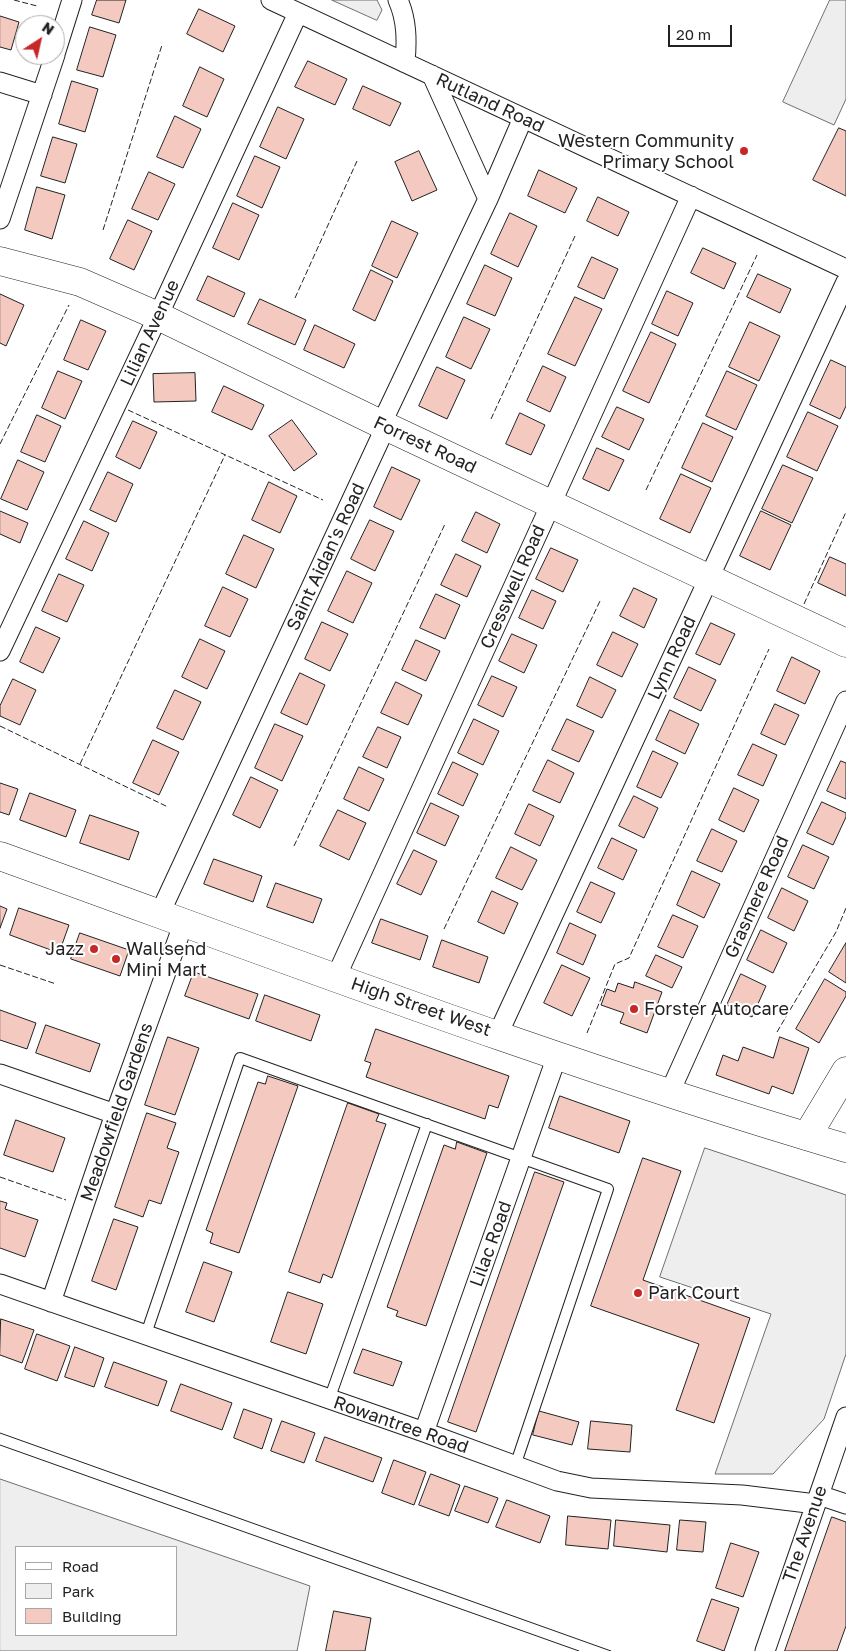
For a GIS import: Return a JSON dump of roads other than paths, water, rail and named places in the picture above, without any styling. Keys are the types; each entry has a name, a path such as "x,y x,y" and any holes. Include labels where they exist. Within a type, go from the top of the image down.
{"street":[{"path":"65,23 72,0"},
{"name":"Rutland Road","path":"271,0 846,269"},
{"path":"398,0 405,25 407,44 405,63"},
{"name":"Lilian Avenue","path":"0,651 298,13"},
{"path":"0,219 52,65"},
{"path":"432,75 488,199"},
{"path":"0,82 42,95"},
{"name":"Saint Aidan's Road","path":"172,918 380,439 391,403 488,199 523,118"},
{"name":"Cresswell Road","path":"336,977 691,196"},
{"name":"Forrest Road","path":"0,260 80,282 158,316 383,425 846,644"},
{"name":"Lynn Road","path":"498,1034 846,282"},
{"name":"Grasmere Road","path":"669,1094 846,701"},
{"name":"High Street West","path":"0,856 557,1056 669,1094 846,1148"},
{"name":"Meadowfield Gardens","path":"51,1302 115,1114 172,918"},
{"name":"Lilac Road","path":"424,1432 557,1056"},
{"path":"807,1136 846,1071"},
{"path":"0,1074 115,1114"},
{"name":"Rowantree Road","path":"0,1284 424,1432 558,1481 591,1488 742,1495 846,1504"},
{"name":"The Avenue","path":"765,1651 846,1417"}],"lane":[{"path":"146,1334 240,1058 427,1124 608,1189 515,1466"},
{"path":"329,1400 427,1124"}],"tram line":[{"path":"0,1433 611,1651"},
{"path":"0,1445 579,1651"}],"place":[{"name":"Western Community Primary School","path":"744,151"},
{"name":"Jazz","path":"94,949"},
{"name":"Wallsend Mini Mart","path":"116,959"},
{"name":"Forster Autocare","path":"634,1009"},
{"name":"Park Court","path":"638,1293"}]}
